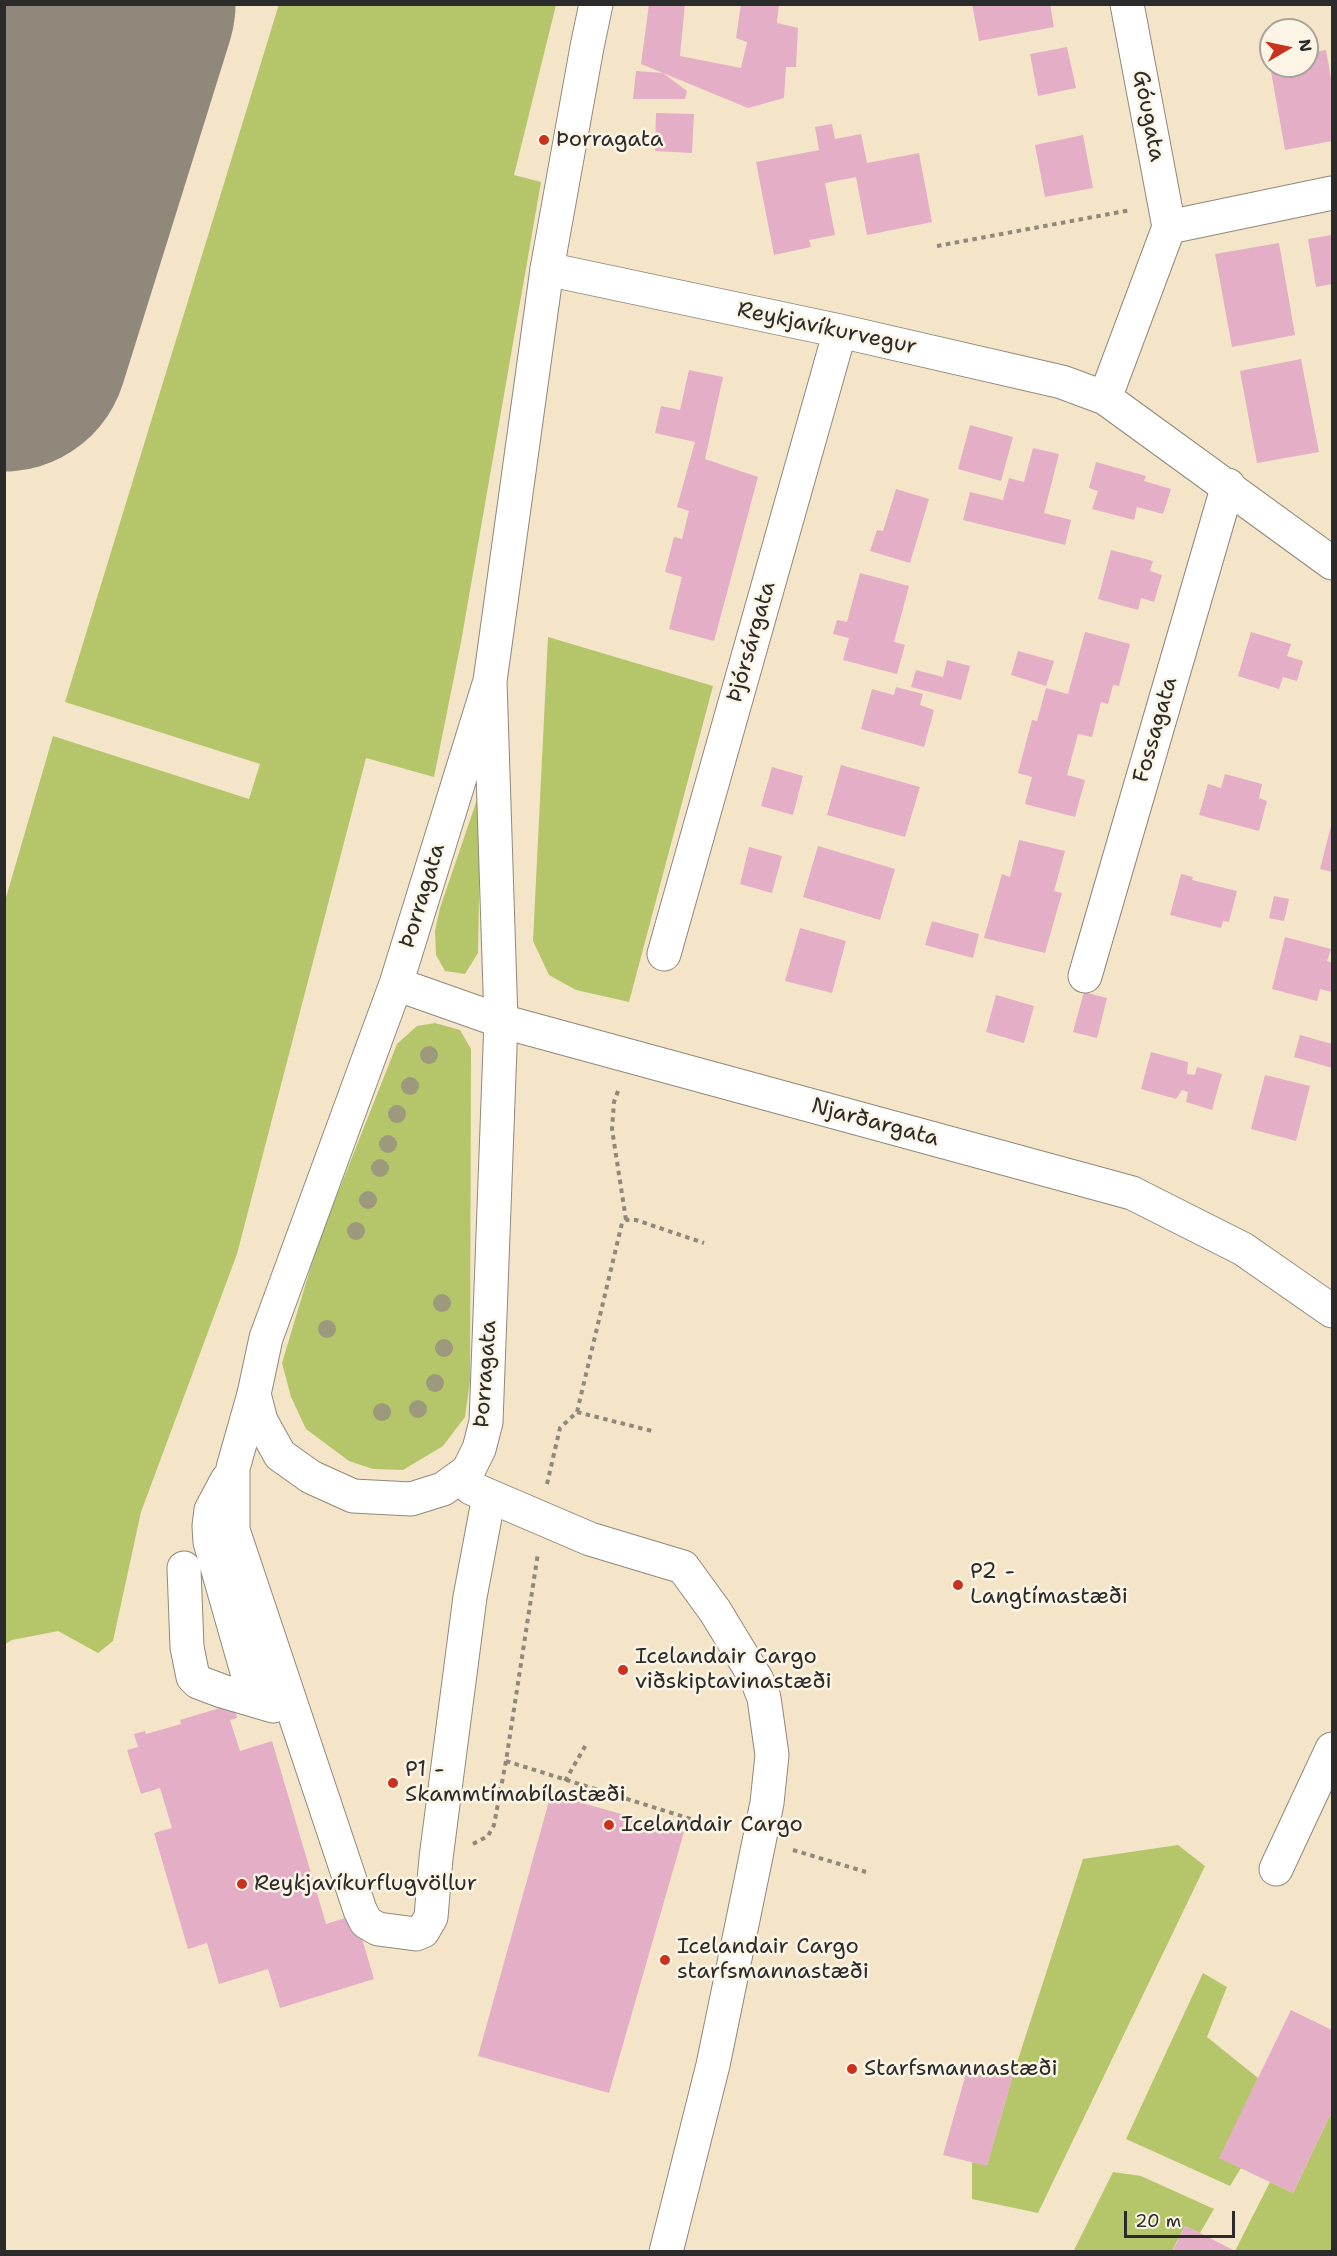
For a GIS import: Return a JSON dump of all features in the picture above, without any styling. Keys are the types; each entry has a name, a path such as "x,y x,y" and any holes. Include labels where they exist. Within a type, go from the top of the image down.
{"main road":[{"name":"Þorragata","path":"490,681 501,1021 486,1422 479,1449 468,1471 443,1489 411,1499 352,1496 311,1477 280,1455 261,1421 254,1394 266,1338 396,984 490,681 547,269 584,58 596,4"},
{"name":"Góugata","path":"1127,4 1166,216"},
{"path":"1105,398 1166,216 1332,193"},
{"name":"Reykjavíkurvegur","path":"547,269 840,331 1062,382 1105,398 1332,563"},
{"name":"Þjórsárgata","path":"664,954 840,331"},
{"name":"Fossagata","path":"1085,976 1227,485"},
{"name":"Njarðargata","path":"396,984 501,1021 1132,1193 1243,1249 1332,1311"},
{"path":"254,1394 233,1468 211,1510 209,1526 210,1542 255,1700"},
{"path":"233,1468 233,1530 366,1922 378,1929 416,1934 423,1931 431,1917 436,1858 470,1598 489,1496"},
{"path":"456,1481 590,1539 683,1567 715,1611 757,1680 764,1698 772,1755 767,1803 712,2065 666,2252"},
{"path":"184,1568 188,1647 193,1677 206,1685 294,1712"},
{"path":"1276,1869 1332,1749"}],"path":[{"path":"937,246 1166,216"},
{"path":"620,1086 614,1102 612,1129 626,1220"},
{"path":"436,1858 488,1836 494,1825 543,1519 542,1504 560,1428 577,1412 619,1229 626,1220 636,1220 704,1243"},
{"path":"577,1412 652,1431"},
{"path":"565,1781 587,1743"},
{"path":"506,1761 866,1872"}],"green space":[{"path":"279,4 556,5 514,175 541,182 461,642 434,777 366,758 237,1254 141,1512 113,1641 98,1653 58,1631 12,1640 5,1644 5,901 53,736 249,799 260,764 65,702"},
{"path":"548,637 713,686 629,1002 576,990 549,975 533,941"},
{"path":"481,788 478,953 465,974 445,971 436,955 435,931 440,908"},
{"path":"435,1023 460,1030 471,1049 470,1381 465,1417 443,1446 403,1470 373,1469 349,1461 306,1429 291,1397 282,1363 318,1243 397,1044 417,1026"},
{"path":"1178,1845 1205,1866 1038,2213 972,2199 972,2162 987,2165 1013,2075 1083,1859"},
{"path":"1203,1973 1227,1987 1207,2037 1258,2078 1220,2158 1241,2168 1230,2186 1126,2139"},
{"path":"1330,2115 1332,2116 1332,2251 1235,2251 1270,2182 1293,2193"},
{"path":"1113,2172 1141,2176 1214,2209 1200,2233 1185,2226 1172,2251 1073,2252"}],"building":[{"path":"649,4 685,4 680,56 741,68 747,42 736,38 741,4 779,4 777,23 798,28 796,67 786,67 784,98 748,108 641,64"},
{"path":"972,4 1050,4 1054,27 979,41"},
{"path":"1067,47 1076,88 1038,96 1030,54"},
{"path":"1326,50 1332,84 1332,141 1285,150 1272,78 1319,78 1319,51"},
{"path":"636,71 663,73 687,91 685,99 633,99"},
{"path":"656,113 694,114 692,153 655,151"},
{"path":"832,124 835,139 861,134 867,163 919,153 932,222 867,235 856,177 825,183 835,235 809,240 811,247 774,255 756,162 819,150 815,127"},
{"path":"1083,135 1093,188 1045,197 1035,145"},
{"path":"1332,235 1332,284 1316,287 1308,239"},
{"path":"1279,243 1295,335 1232,347 1215,254"},
{"path":"1301,359 1319,452 1257,463 1240,371"},
{"path":"689,370 723,377 705,459 758,477 714,641 669,629 682,577 665,572 674,537 682,539 689,511 677,507 695,442 655,433 661,406 680,410"},
{"path":"970,425 1013,437 1001,481 958,469"},
{"path":"1033,448 1059,454 1044,513 1071,520 1065,545 963,520 970,492 1003,500 1009,478 1024,482"},
{"path":"1096,462 1146,476 1144,481 1171,489 1163,514 1137,507 1134,520 1092,509 1098,491 1089,488"},
{"path":"896,489 929,499 910,563 870,551 877,530 883,531"},
{"path":"1111,550 1153,561 1150,571 1162,575 1154,602 1141,598 1138,610 1098,599"},
{"path":"860,573 909,586 894,642 905,645 897,674 843,660 849,638 833,634 837,620 847,622"},
{"path":"1085,632 1130,644 1119,686 1113,685 1108,704 1101,702 1092,737 1078,734 1067,775 1085,780 1075,817 1025,804 1032,777 1018,773 1032,720 1037,721 1046,688 1068,694"},
{"path":"1251,632 1291,644 1287,656 1303,661 1297,681 1283,677 1279,689 1238,676"},
{"path":"1018,651 1054,661 1046,686 1011,675"},
{"path":"947,660 970,666 961,700 911,687 916,670 943,677"},
{"path":"896,687 923,694 920,705 934,710 924,747 861,729 872,689 894,695"},
{"path":"841,765 920,787 905,837 827,815"},
{"path":"772,767 803,776 793,815 761,806"},
{"path":"1225,774 1262,784 1259,798 1267,801 1259,831 1199,815 1208,784 1221,788"},
{"path":"1332,822 1332,872 1320,869"},
{"path":"1019,840 1065,851 1054,891 1062,893 1045,953 984,938 1002,874 1010,877"},
{"path":"818,846 895,869 880,920 803,897"},
{"path":"749,847 782,856 772,893 740,884"},
{"path":"1181,874 1193,877 1192,880 1237,891 1229,922 1223,921 1221,928 1170,915"},
{"path":"1274,896 1289,899 1284,921 1269,918"},
{"path":"932,921 979,934 973,958 925,945"},
{"path":"800,928 846,941 832,993 785,981"},
{"path":"1285,937 1331,949 1327,961 1332,963 1332,992 1320,989 1317,1001 1272,989"},
{"path":"1084,992 1107,998 1097,1038 1073,1032"},
{"path":"996,995 1034,1006 1024,1043 986,1032"},
{"path":"1300,1035 1332,1044 1332,1068 1294,1057"},
{"path":"1151,1052 1188,1062 1187,1074 1195,1075 1197,1067 1222,1074 1212,1110 1186,1102 1188,1092 1182,1090 1176,1099 1141,1089"},
{"path":"1265,1075 1310,1086 1296,1141 1251,1129"},
{"name":"Reykjavíkurflugvöllur","path":"233,1704 237,1718 230,1720 240,1751 272,1741 326,1924 355,1915 374,1979 280,2008 268,1969 219,1984 207,1943 188,1949 154,1833 172,1828 160,1788 141,1794 127,1750 138,1747 134,1734 145,1731 146,1734 181,1724 180,1720"},
{"path":"551,1794 684,1832 609,2093 478,2056"},
{"path":"1291,2010 1332,2030 1332,2116 1330,2115 1293,2193 1219,2158"},
{"path":"969,2063 1013,2075 987,2166 943,2155"},
{"path":"1185,2226 1200,2233 1237,2252 1172,2252"}],"runway":[{"path":"4,347 111,4"}],"place":[{"name":"Þorragata","path":"544,140"},
{"name":"P2 - Langtímastæði","path":"958,1585"},
{"name":"Icelandair Cargo viðskiptavinastæði","path":"623,1670"},
{"name":"P1 - Skammtímabílastæði","path":"393,1783"},
{"name":"Icelandair Cargo","path":"609,1825"},
{"name":"Reykjavíkurflugvöllur","path":"242,1884"},
{"name":"Icelandair Cargo starfsmannastæði","path":"665,1960"},
{"name":"Starfsmannastæði","path":"852,2069"}]}
